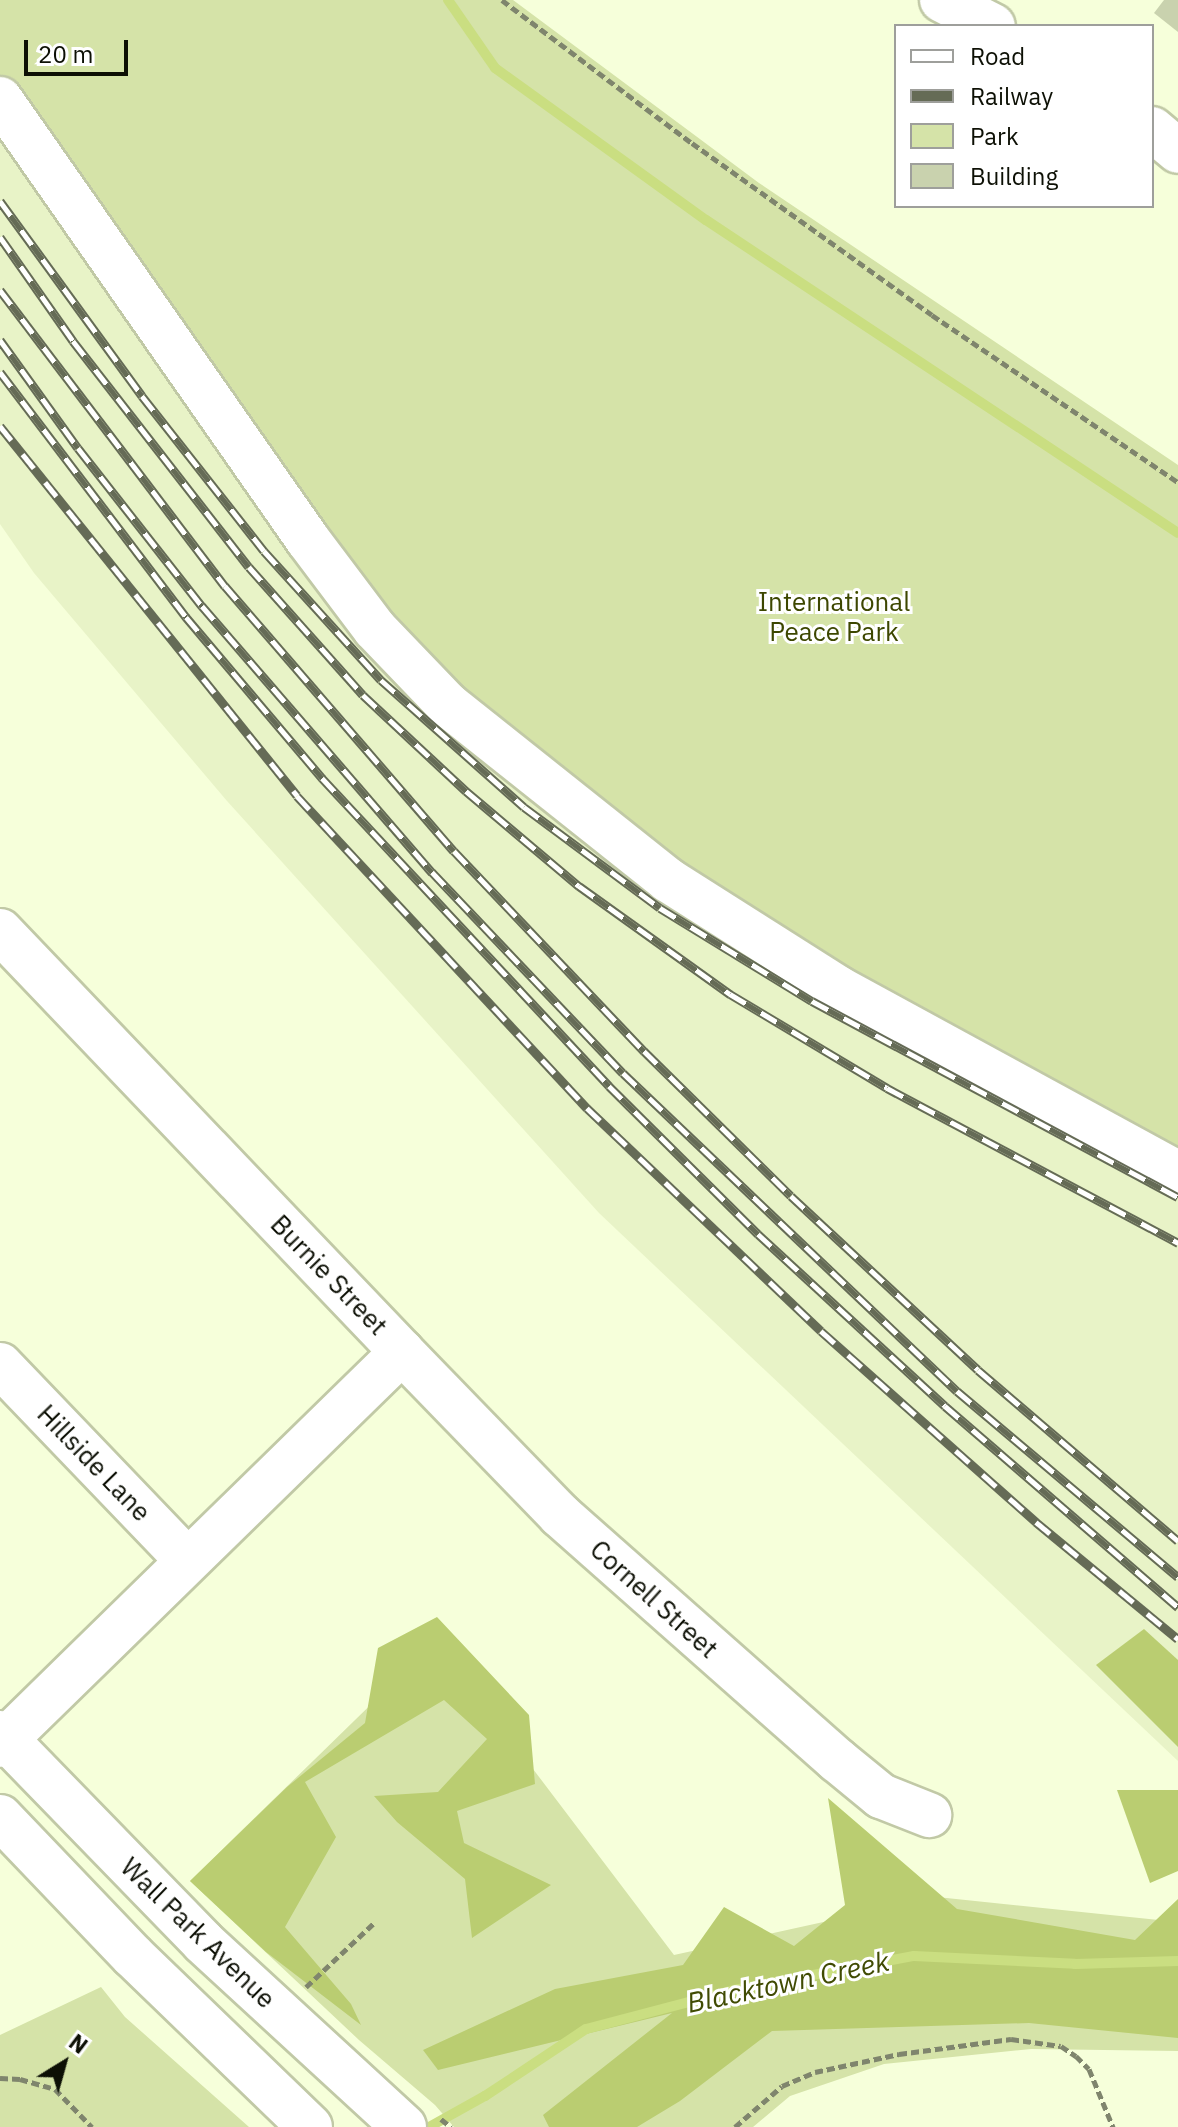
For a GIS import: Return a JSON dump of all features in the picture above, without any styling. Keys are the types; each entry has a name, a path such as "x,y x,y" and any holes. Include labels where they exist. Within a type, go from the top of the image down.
{"street":[{"path":"942,0 989,24"},
{"path":"0,99 308,540 375,629 448,705 668,880 838,988 1178,1173"},
{"path":"1154,131 1178,151"},
{"name":"Burnie Street","path":"0,931 402,1352 2,1739"},
{"name":"Cornell Street","path":"402,1352 560,1515 741,1677 881,1796 929,1815"},
{"name":"Hillside Lane","path":"0,1365 187,1560"},
{"name":"Wall Park Avenue","path":"2,1739 203,1942 404,2127"},
{"path":"0,1817 133,1956 310,2127"}],"path":[{"path":"502,0 692,143 932,315 1178,482"},
{"path":"300,1994 375,1922"},
{"path":"735,2127 782,2086 815,2072 912,2052 1011,2039 1061,2046 1076,2056 1089,2069 1113,2127"},
{"path":"0,2078 20,2079 55,2089 92,2127"}],"shaded area":[{"path":"0,125 1178,1179 1178,1761 599,1213 227,801 34,573 0,524"}],"green space":[{"name":"International Peace Park","path":"0,0 513,0 759,183 1178,465 1178,1176 802,975 436,702 0,117"},
{"path":"437,1617 529,1715 535,1784 457,1811 464,1843 551,1885 472,1938 465,1879 397,1822 374,1796 438,1792 487,1739 444,1700 305,1782 336,1837 285,1927 351,2004 361,2025 266,1952 190,1881 287,1787 365,1723 378,1648"},
{"path":"1144,1629 1178,1660 1178,1747 1096,1665"},
{"path":"436,1641 674,1955 937,1897 1178,1922 1178,2051 1031,2049 884,2064 790,2096 753,2127 454,2127 435,2105 359,2040 190,1881"},
{"path":"1117,1790 1178,1790 1178,1871 1150,1883"},
{"path":"828,1798 957,1909 1135,1940 1178,1899 1178,2038 1029,2023 772,2031 680,2101 637,2127 549,2127 543,2115 672,2013 438,2070 423,2050 555,1989 683,1965 724,1907 794,1946 845,1905"},
{"path":"101,1987 125,2017 249,2127 0,2127 0,2035"}],"building":[{"path":"1164,0 1178,0 1178,32 1154,13"}],"waterway":[{"path":"448,0 495,68 706,220 1178,533"},
{"name":"Blacktown Creek","path":"429,2127 485,2096 586,2029 739,1989 914,1956 1075,1964 1178,1961"}],"railway":[{"path":"0,201 142,396 264,551 381,680 524,807 660,908 812,1001 1178,1197"},
{"path":"0,237 73,341 249,567 363,695 466,791 579,886 730,994 887,1088 1178,1243"},
{"path":"0,290 225,586 454,851 644,1051 791,1196 978,1370 1178,1541"},
{"path":"0,340 78,448 202,606 432,872 623,1073 957,1391 1178,1577"},
{"path":"0,372 186,617 322,778 609,1086 758,1234 945,1406 1178,1607"},
{"path":"0,426 297,796 587,1108 821,1331 1036,1522 1178,1639"}]}
